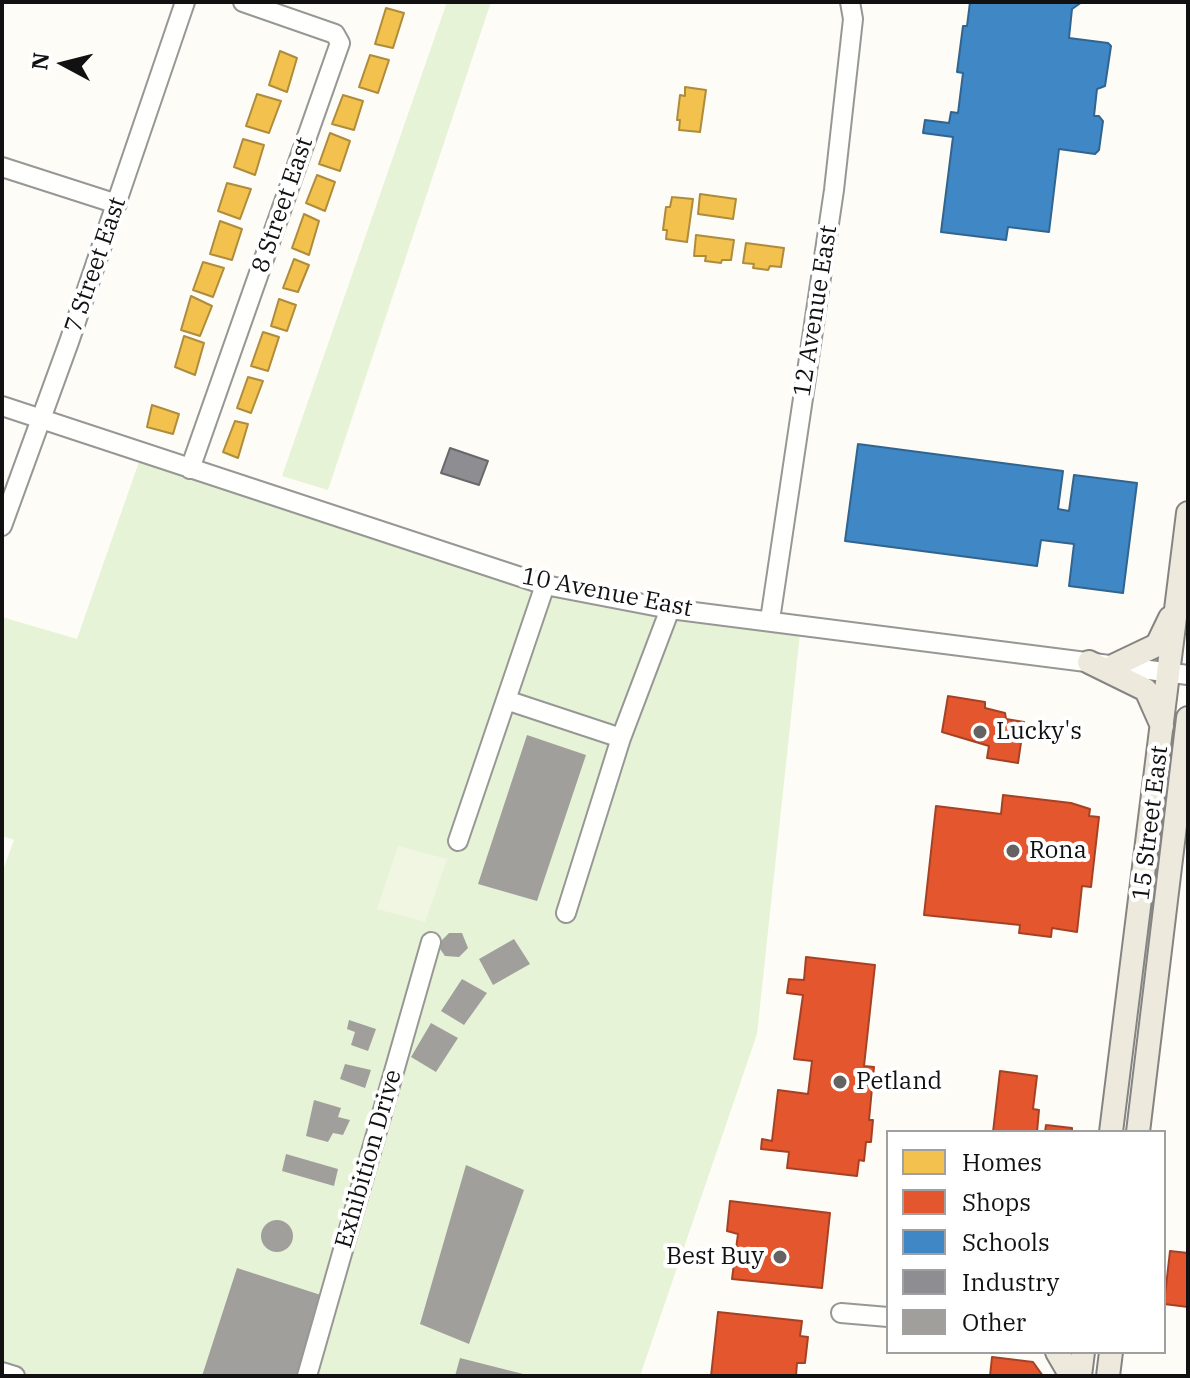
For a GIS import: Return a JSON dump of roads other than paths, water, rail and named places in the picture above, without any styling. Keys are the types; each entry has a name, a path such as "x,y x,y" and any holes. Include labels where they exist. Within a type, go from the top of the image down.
{"main road":[{"name":"15 Street East","path":"1111,1130 1163,728 1178,674 1178,598 1188,513"},
{"path":"1115,665 1157,645 1178,598"},
{"path":"1089,662 1146,690 1163,728"},
{"name":"15 Street East","path":"1138,1130 1188,718"},
{"path":"1058,1354 1071,1376"},
{"path":"1080,1376 1083,1354"},
{"path":"1108,1376 1111,1354"}],"street":[{"name":"7 Street East","path":"2,526 117,204 185,2"},
{"name":"8 Street East","path":"190,469 340,43 335,34 243,2"},
{"name":"12 Avenue East","path":"770,620 834,190 853,19 850,2"},
{"path":"2,167 117,204"},
{"name":"10 Avenue East","path":"2,406 545,585 670,609 1178,674"},
{"path":"458,841 545,585"},
{"path":"566,913 621,738 670,609"},
{"path":"506,700 621,738"},
{"name":"Exhibition Drive","path":"307,1376 431,942"},
{"path":"841,1313 886,1317"},
{"path":"2,1372 15,1376"}],"place":[{"name":"Lucky's","path":"980,732"},
{"name":"Rona","path":"1013,851"},
{"name":"Petland","path":"840,1082"},
{"name":"Best Buy","path":"780,1257"}]}
